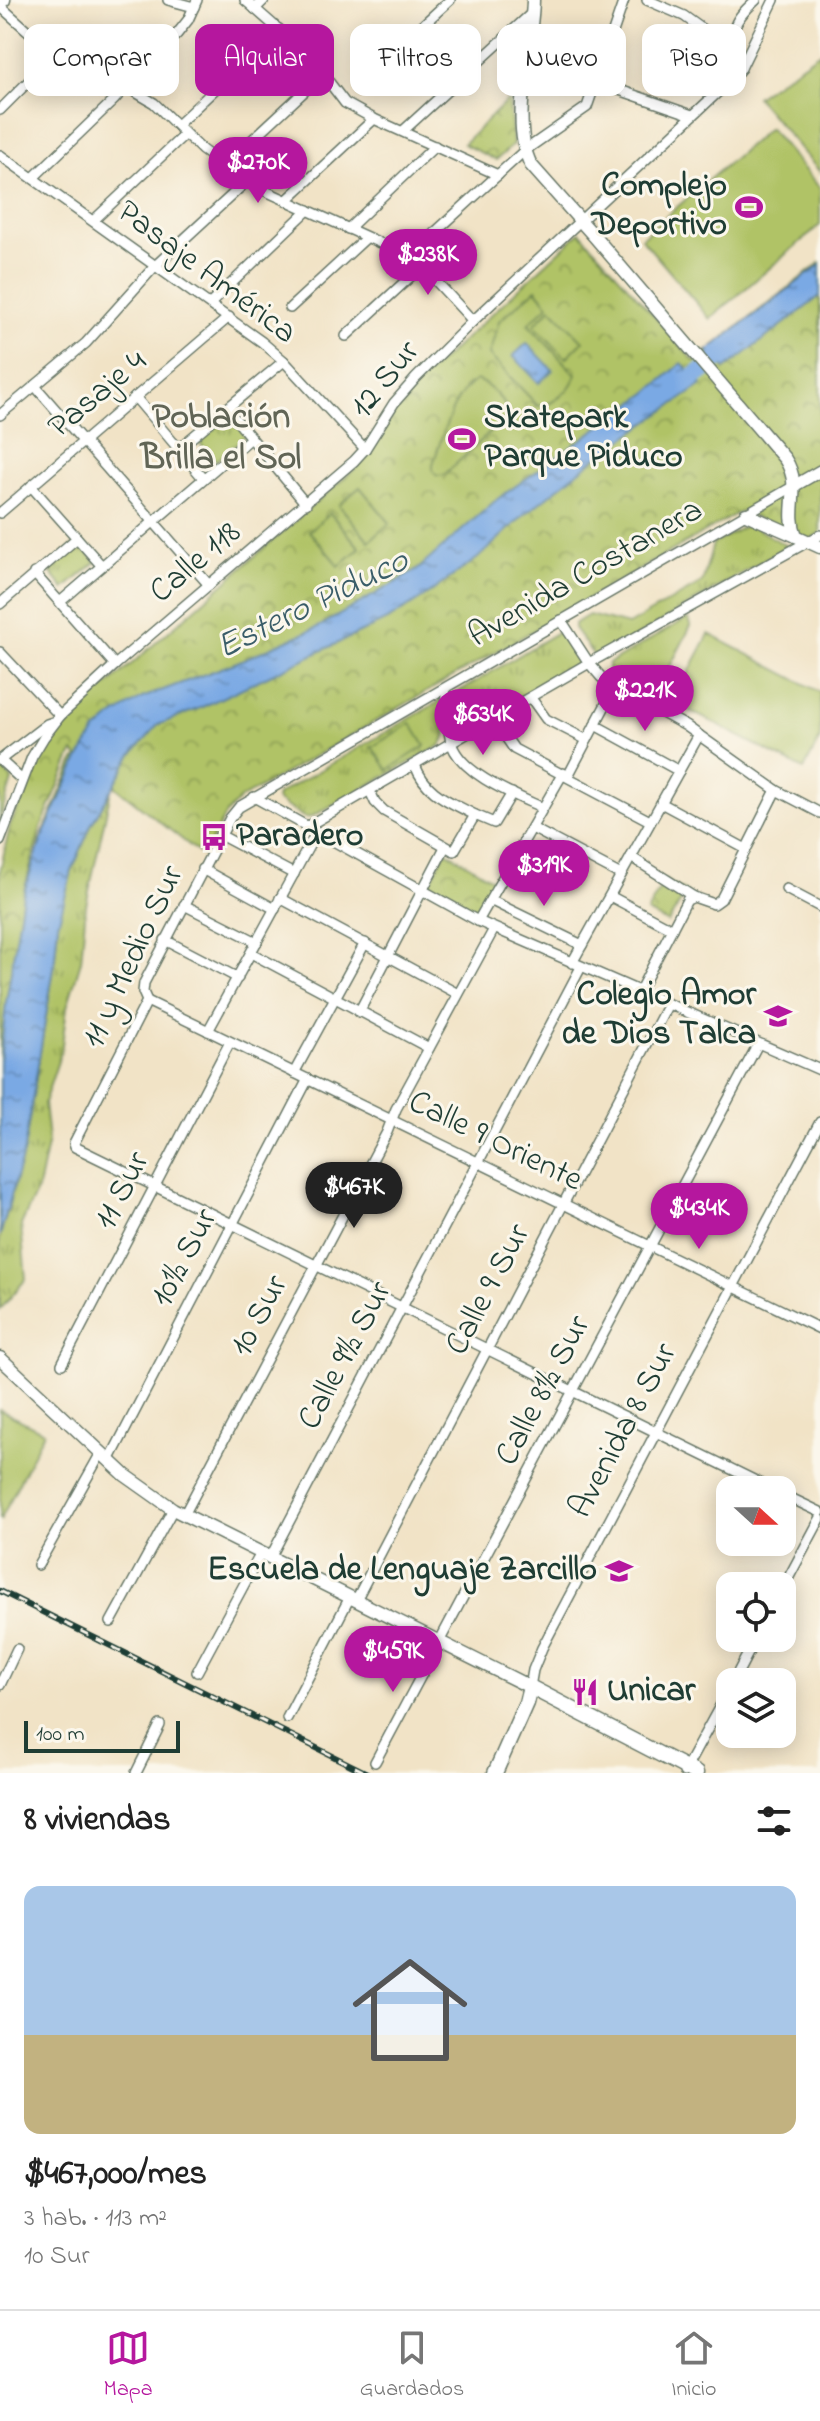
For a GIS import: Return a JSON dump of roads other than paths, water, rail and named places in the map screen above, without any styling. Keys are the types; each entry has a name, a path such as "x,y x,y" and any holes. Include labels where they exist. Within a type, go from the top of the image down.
{"main road":[{"path":"533,6 521,120 524,151 535,171 785,459 794,474 792,522 811,540"},
{"path":"746,514 811,540"},
{"path":"0,1358 105,1457 144,1490 178,1512 530,1687 688,1771"},
{"name":"Avenida 8 Sur","path":"495,1773 530,1687"}],"street":[{"path":"168,0 196,4 179,31"},
{"path":"245,0 273,24"},
{"path":"255,9 264,0"},
{"path":"424,24 450,0"},
{"path":"616,24 624,0"},
{"path":"647,0 695,24"},
{"path":"734,24 739,15 756,0"},
{"name":"12 Sur","path":"746,58 774,0"},
{"path":"1,3 24,25"},
{"path":"403,131 533,6"},
{"path":"0,110 24,86"},
{"path":"334,90 345,103 374,119 498,175"},
{"path":"626,92 692,115"},
{"path":"33,178 118,96"},
{"path":"142,96 154,103 223,167 246,182 402,253 412,251 428,240 524,151 587,107 591,96"},
{"path":"93,221 214,96"},
{"path":"223,167 299,96"},
{"name":"12 Sur","path":"365,449 394,403 416,378 715,96"},
{"path":"287,200 374,119"},
{"path":"348,229 435,146"},
{"name":"Pasaje América","path":"0,155 229,317 284,361 365,449"},
{"path":"0,415 86,343 155,266 246,182"},
{"path":"210,304 308,210"},
{"path":"290,308 366,238"},
{"path":"412,251 473,321"},
{"path":"346,336 422,266"},
{"name":"Pasaje 4","path":"0,513 229,317"},
{"path":"178,449 284,361"},
{"path":"35,386 209,585"},
{"path":"135,397 203,478"},
{"path":"228,410 306,504"},
{"path":"60,602 251,438"},
{"name":"Calle 118","path":"0,760 58,719 115,665 306,504 365,449"},
{"name":"Avenida Costanera","path":"254,797 820,471"},
{"path":"31,486 101,565"},
{"path":"0,604 77,538"},
{"path":"306,827 589,663 811,540"},
{"path":"34,573 115,665"},
{"path":"561,620 601,677 699,735 776,790 820,813"},
{"path":"0,652 58,719 38,747 22,780 0,841"},
{"path":"478,921 543,808 587,740 615,687"},
{"path":"445,689 451,743 463,763 543,808"},
{"path":"531,698 546,719 587,740"},
{"path":"494,720 514,749 650,821"},
{"path":"595,725 679,771"},
{"name":"Calle 9½ Sur","path":"197,1672 265,1555 401,1306 576,965 582,945 699,735"},
{"path":"0,760 22,780"},
{"path":"415,765 423,783 431,790 494,823 512,793"},
{"path":"631,857 694,897 714,904 721,899 776,790"},
{"path":"370,791 384,811 449,849"},
{"path":"254,797 494,929 820,1070"},
{"name":"11 y Medio Sur","path":"156,1186 75,1147 74,1139 147,1001 143,992 144,983 202,869 239,807 254,797"},
{"path":"661,803 746,849"},
{"path":"359,1012 422,891 475,815"},
{"path":"532,828 621,875"},
{"path":"208,1031 316,833"},
{"path":"220,835 294,874"},
{"path":"202,869 275,909"},
{"path":"786,889 820,907"},
{"path":"610,896 672,929"},
{"path":"639,992 687,900 694,897"},
{"path":"280,898 458,994"},
{"path":"492,901 582,945"},
{"path":"184,905 257,942"},
{"name":"10 Sur","path":"111,1622 178,1512 317,1265 387,1132 390,1120 494,929"},
{"path":"165,940 238,978"},
{"path":"294,1073 365,943"},
{"path":"251,953 429,1048"},
{"name":"Calle 9 Oriente","path":"147,1001 820,1329"},
{"name":"Calle 9 Sur","path":"287,1718 488,1349 668,1004"},
{"name":"11 Sur","path":"62,1364 230,1042"},
{"name":"Calle 8½ Sur","path":"375,1762 758,1044"},
{"name":"10½ Sur","path":"38,1565 105,1457 233,1224 308,1079"},
{"name":"Avenida 8 Sur","path":"530,1687 542,1648 820,1122"},
{"path":"156,1186 746,1476"},
{"path":"796,1501 820,1512"},
{"path":"792,1572 820,1519"},
{"path":"0,1685 17,1649"},
{"path":"688,1771 716,1716"},
{"path":"136,1773 160,1725"}],"water":[{"path":"820,265 820,296 725,369 707,351"},
{"path":"527,343 553,370 539,383 513,356"},
{"path":"682,363 702,385 597,457 523,516 478,558 424,597 389,619 158,725 131,756 91,825 72,871 58,924 54,968 24,1150 0,1236 0,1061 23,895 43,835 74,768 95,732 142,698 318,627 417,570 496,500 647,393"}],"waterway":[{"name":"Estero Piduco","path":"676,391 735,346"}],"railway":[{"path":"0,1591 367,1773"}],"place":[{"name":"Complejo Deportivo","path":"749,207"},
{"name":"Skatepark Parque Piduco","path":"462,439"},
{"name":"Paradero","path":"214,837"},
{"name":"Colegio Amor de Dios Talca","path":"778,1016"},
{"name":"Escuela de Lenguaje Zarcillo","path":"619,1571"},
{"name":"Unicar","path":"585,1692"}],"district":[{"name":"Población Brilla el Sol","path":"221,438"}]}
